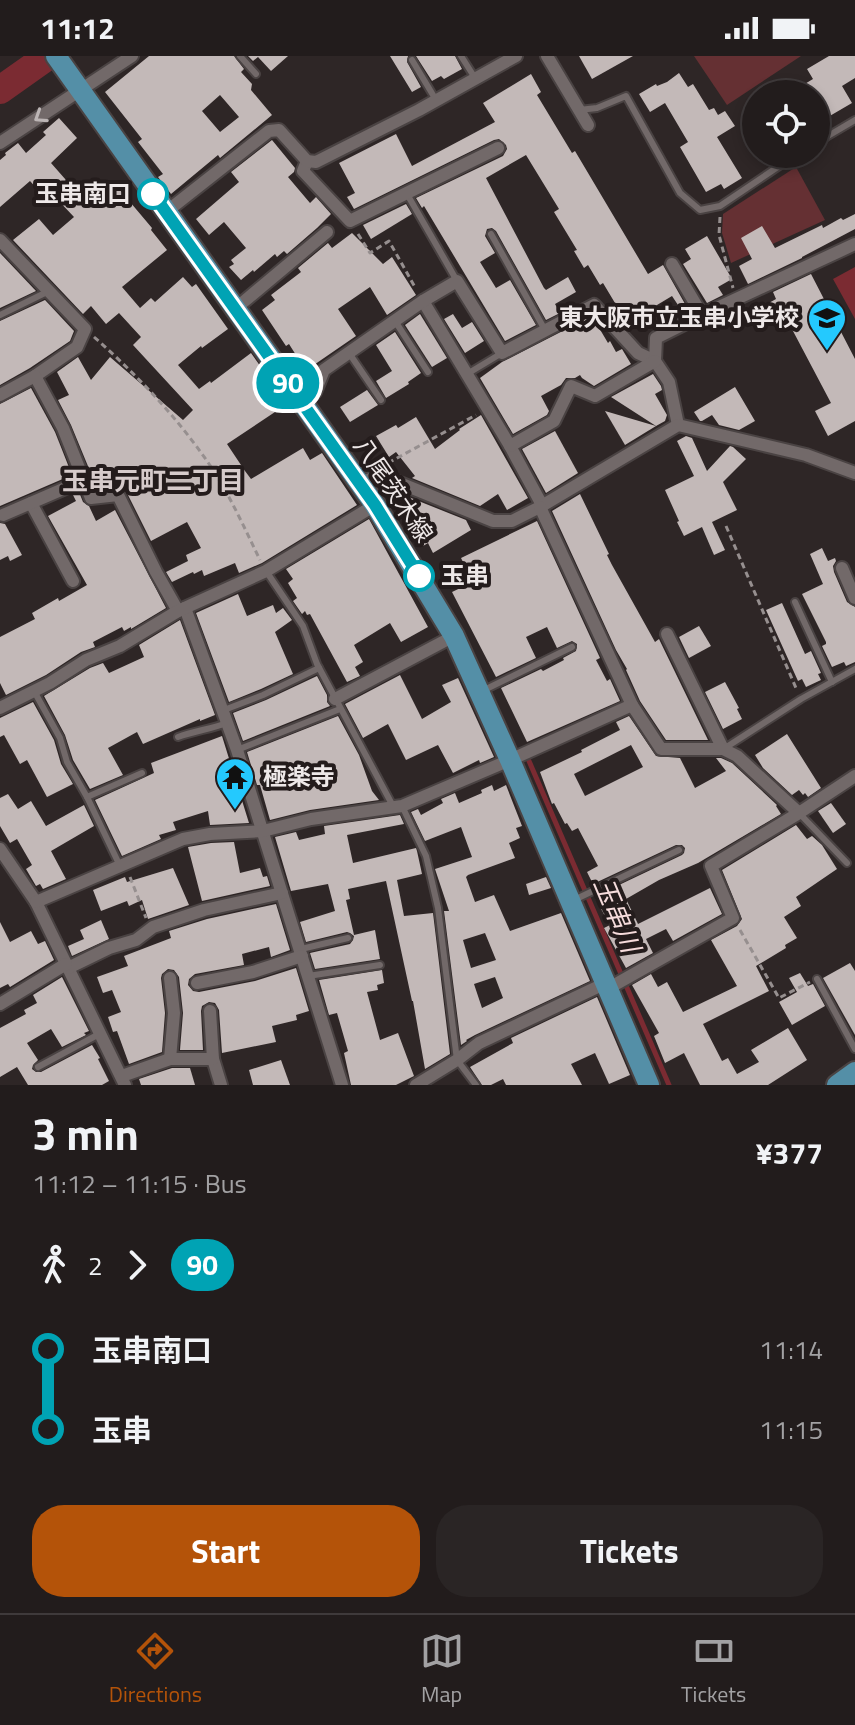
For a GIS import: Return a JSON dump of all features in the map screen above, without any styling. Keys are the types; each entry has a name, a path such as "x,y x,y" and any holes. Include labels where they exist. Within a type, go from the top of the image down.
{"main road":[{"name":"八尾茨木線","path":"56,56 375,505 454,636 510,760 582,897 608,986 649,1085"}],"street":[{"path":"0,143 78,87 132,56"},
{"path":"166,212 269,131 279,130 307,161 316,162 516,56"},
{"path":"547,56 588,125"},
{"path":"307,161 303,171 350,221 498,148"},
{"path":"235,309 327,232"},
{"path":"655,361 656,338 855,244"},
{"path":"0,395 77,347 85,329 2,246"},
{"path":"672,264 702,315"},
{"path":"302,403 315,392 324,370 457,281 502,353 594,305 638,353 655,361 669,382 678,425"},
{"path":"423,301 510,446 541,506 632,705 661,749 723,749 737,756 799,813"},
{"path":"510,446 554,421 571,386 595,396 655,361"},
{"path":"35,376 63,428 91,498 118,495 156,572 182,610 237,750 342,1085"},
{"path":"358,484 380,475 493,521 512,521 678,425 806,455 855,473"},
{"path":"3,515 84,480"},
{"path":"31,503 73,581"},
{"path":"0,708 182,610 266,571 375,505"},
{"path":"842,568 855,598"},
{"path":"667,634 723,749"},
{"path":"338,704 454,636"},
{"path":"36,902 183,839 263,831 311,819 398,807 632,705"},
{"path":"416,1085 479,1043 608,986 733,918 711,866 855,776"},
{"path":"0,849 36,902 124,1081 170,1059 213,1059"},
{"path":"0,1004 67,966 136,940 152,928 204,910 282,893"},
{"path":"197,983 253,972 301,953"},
{"path":"170,978 174,1013 170,1059"},
{"path":"210,1011 213,1059 221,1085"}],"lane":[{"path":"240,56 256,74"},
{"path":"461,56 475,78"},
{"path":"412,60 436,100"},
{"path":"579,110 597,108 626,96 680,193 700,210 720,206 776,168"},
{"path":"830,135 855,120"},
{"path":"407,193 457,281"},
{"path":"491,234 545,330"},
{"path":"0,315 49,291"},
{"path":"395,321 428,372"},
{"path":"349,353 381,400"},
{"path":"467,374 502,353"},
{"path":"266,571 303,626 319,668 338,704 426,856 438,908 457,1060 476,1085"},
{"path":"795,602 832,682"},
{"path":"479,692 572,647"},
{"path":"178,737 216,727 225,717 263,695 319,668"},
{"path":"723,749 855,669"},
{"path":"34,691 60,738 67,762 122,864"},
{"path":"237,750 338,704"},
{"path":"87,797 142,773"},
{"path":"799,813 847,863"},
{"path":"582,897 679,850"},
{"path":"301,953 348,938"},
{"path":"308,977 380,965"},
{"path":"817,979 855,1049"},
{"path":"38,1067 101,1033"}],"path":[{"path":"720,206 719,235 736,300"},
{"path":"350,221 370,253 389,241 423,301"},
{"path":"85,329 129,368 201,452 266,571"},
{"path":"386,464 488,409"},
{"path":"726,526 801,699"},
{"path":"122,864 152,928"},
{"path":"733,918 779,998 817,979"}],"shaded area":[{"path":"694,56 801,56 765,80 742,80 742,95 727,105"},
{"path":"797,168 825,220 731,263 722,233 723,214"},
{"path":"855,267 855,319 833,279"}],"building":[{"path":"149,56 234,56 244,69 241,72 252,84 251,90 272,115 171,194 158,177 163,174 138,142 142,139 105,92","holes":["220,95 239,117 220,132 202,111"]},
{"path":"248,56 288,56 271,71 258,57 253,61"},
{"path":"390,56 408,56 407,62 421,87 412,92"},
{"path":"416,56 455,56 462,69 444,79 441,76 432,81"},
{"path":"579,56 633,56 592,79"},
{"path":"829,56 855,56 855,78 842,86 852,103 830,116 830,80 811,80 807,69"},
{"path":"679,73 688,87 693,84 709,110 714,108 718,115 725,111 735,126 717,137 742,178 724,189 721,184 706,192 680,147 688,142 665,103 650,112 639,94"},
{"path":"531,74 541,92 537,95 572,153 575,151 648,274 663,265 689,311 684,314 672,296 627,323 603,283 600,285 588,265 584,268 554,212 559,209 526,155 486,178 544,288 546,290 568,277 576,292 555,304 560,313 546,320 496,231 487,229 485,236 495,253 480,262 496,288 510,280 536,325 505,341 424,206 422,208 416,198 503,156 507,149 499,139 354,209 347,197 355,193 339,163 396,134 412,166 495,122 483,103"},
{"path":"59,118 77,138 51,163 88,205 114,183 167,250 122,287 140,308 151,298 155,302 183,277 192,287 196,284 228,329 178,365 199,389 251,353 287,404 227,444 251,479 303,448 310,460 322,453 357,505 262,563 239,573 235,563 204,576 202,570 193,572 172,582 166,572 188,561 186,555 201,548 187,522 151,541 118,481 97,488 58,400 69,395 57,372 78,357 91,380 110,357 183,420 193,410 133,345 141,337 119,313 106,324 91,306 83,314 13,240 39,219 53,235 74,217 56,198 50,203 30,181 0,207 0,160 18,143 26,153"},
{"path":"272,140 295,168 288,177 310,203 316,197 331,214 287,254 284,251 277,257 275,254 241,280 229,267 234,264 231,260 246,248 224,222 209,235 196,219 239,182 231,172"},
{"path":"406,204 412,214 371,239 363,225"},
{"path":"855,214 855,229 748,284 739,266 752,259 741,238 762,226 775,248 822,225 823,228"},
{"path":"352,233 383,264 392,257 416,295 387,315 370,287 338,309 356,336 308,369 289,344 286,346 262,310 275,300 271,295 301,272 298,268 328,243 332,248"},
{"path":"707,236 732,279 718,287 723,295 707,303 683,264 691,259 685,249"},
{"path":"0,253 36,291 0,308"},
{"path":"811,274 855,359 855,421 828,436 815,411 831,403 784,314 776,319 767,304 776,299 773,292"},
{"path":"45,300 74,331 70,341 0,385 0,321"},
{"path":"420,314 447,358 432,367 405,325"},
{"path":"453,314 462,328 472,322 484,341 465,353 444,319"},
{"path":"592,316 608,343 610,341 616,352 622,349 631,364 594,386 580,375 566,378 561,385 541,396 549,411 547,415 513,434 480,378 502,362"},
{"path":"395,332 421,373 386,398 376,381 392,371 376,345"},
{"path":"653,374 662,390 655,394 667,415 665,421 656,426 611,397"},
{"path":"735,387 755,421 739,430 719,425 712,415 700,421 694,412"},
{"path":"31,388 55,432 72,475 0,506 0,404"},
{"path":"367,390 378,405 350,422 340,407"},
{"path":"605,411 656,426 625,445"},
{"path":"481,415 528,498 507,510 498,494 480,506 412,478 415,476 396,452 389,457 376,436 416,417 435,449"},
{"path":"555,431 578,473 546,493 522,449"},
{"path":"686,436 692,438 707,471 730,446 746,459 723,482 737,510 712,522 725,550 714,555 702,527 684,536 665,490 694,476 677,441"},
{"path":"391,490 466,520 471,530 433,553 428,543 423,546 400,498 397,500"},
{"path":"79,492 96,521 115,510 166,608 131,629 124,631 122,627 93,642 95,647 6,695 0,683 0,637 35,619 32,613 87,585 48,516 76,501 73,495"},
{"path":"580,494 612,565 655,642 659,639 708,740 666,740 640,701 552,511"},
{"path":"369,519 428,627 401,642 390,623 354,645 363,662 355,667 360,676 347,682 310,614 307,615 305,611 302,614 293,601 297,598 288,583 293,579 286,569"},
{"path":"537,521 600,658 596,660 607,681 610,679 620,701 527,742 501,688 564,660 576,651 577,644 572,641 557,648 547,627 526,637 536,658 496,677 452,592 473,582 461,558"},
{"path":"0,523 5,524 22,555 10,561 8,556 0,560"},
{"path":"822,548 828,561 835,558 834,572 847,602 855,607 855,662 846,666 844,662 832,667 822,646 826,642 802,594 823,584 810,554"},
{"path":"238,594 247,616 273,605 276,613 283,608 292,620 275,632 293,674 229,702 196,613"},
{"path":"782,603 805,654 811,651 821,673 818,674 821,680 806,687 802,679 798,681 766,610"},
{"path":"180,620 215,715 143,744 137,732 108,748 123,775 90,789 44,696 90,668 103,663 109,673 144,657 139,645"},
{"path":"699,626 711,646 689,658 679,637"},
{"path":"400,675 422,719 451,702 442,685 458,678 494,757 480,763 479,760 453,773 438,745 406,760 388,724 363,738 345,704"},
{"path":"317,676 330,706 243,741 233,713"},
{"path":"725,682 742,719 723,729 705,692"},
{"path":"33,702 73,784 47,797 27,760 20,764 4,735 0,737 0,718"},
{"path":"338,716 379,800 310,810 270,820 247,752"},
{"path":"629,716 656,756 680,758 695,788 726,771 716,758 732,763 777,805 781,814 698,863 626,899 638,924 710,888 722,914 673,941 666,929 646,939 653,953 626,968 604,928 610,925 595,898 682,855 685,848 676,845 593,884 587,872 598,866 578,828 572,831 552,804 540,772 620,730 616,722","holes":["631,745 643,767 585,796 574,774"]},
{"path":"787,734 821,788 808,797 799,790 792,795 763,768 755,755"},
{"path":"222,736 249,823 210,825 208,811 173,822 176,830 159,835 161,839 122,856 95,800 154,773 151,763"},
{"path":"492,785 494,791 506,785 522,826 516,828 520,838 509,843 515,858 466,877 475,902 494,895 510,931 561,913 590,981 475,1035 461,1045 444,911 449,911 435,869 472,857 461,827 425,841 411,812 418,809 421,815 443,803 441,799 455,793 459,803 482,793 481,790","holes":["485,933 496,960 471,968 463,940","495,977 503,998 482,1008 474,984"]},
{"path":"8,794 18,809 31,801 46,826 84,805 94,826 51,851 66,879 43,889 40,884 36,886 26,869 32,865 17,839 10,843 0,826 0,798"},
{"path":"831,803 846,824 833,833 818,811"},
{"path":"400,815 404,824 347,835 353,863 416,848 417,851 422,874 397,880 404,916 433,913 450,1054 425,1069 386,881 348,889 350,899 346,900 354,935 375,930 380,959 315,969 310,953 350,944 354,936 347,932 306,942 300,922 335,911 328,884 291,891 275,837 296,832 299,840 325,834 324,826"},
{"path":"796,825 807,839 812,836 822,845 837,869 796,897 801,906 784,917 797,938 756,966 769,991 703,1024 722,1061 728,1058 737,1074 759,1062 751,1050 788,1028 807,1060 768,1085 700,1085 684,1053 665,1063 654,1036 659,1033 632,985 651,974 658,987 667,982 683,1012 737,986 711,940 737,926 742,919 722,870"},
{"path":"234,842 240,873 260,868 270,886 202,901 188,847"},
{"path":"173,868 189,905 148,919 142,900 129,906 127,901 101,911 93,890 125,877 127,882"},
{"path":"546,877 551,888 529,895 526,884"},
{"path":"276,904 290,950 271,957 269,947 242,954 244,965 195,974 188,985 199,992 255,981 296,968 309,1011 296,1015 297,1020 272,1026 276,1042 222,1053 219,1010 215,1003 209,1002 202,1006 201,1011 203,1050 180,1050 183,1013 179,977 174,970 168,969 161,978 165,1013 162,1052 129,1064 117,1031 113,1032 108,1017 121,1012 112,990 103,993 97,977 128,966 124,956 171,938 169,931"},
{"path":"101,920 109,939 72,956 68,946 84,939 80,930"},
{"path":"0,922 10,942 31,931 38,944 45,941 54,960 10,987 8,984 0,988"},
{"path":"850,963 855,971 855,1035 823,978"},
{"path":"382,970 384,983 377,985 378,990 367,992 380,1040 398,1033 414,1076 396,1085 351,1085 344,1053 348,1051 337,1013 329,1015 319,980"},
{"path":"800,973 808,986 813,984 825,1006 792,1025 779,1002 797,992 789,978"},
{"path":"62,977 89,1031 62,1047 51,1029 27,1043 38,1060 32,1069 41,1072 92,1045 109,1081 102,1085 28,1085 17,1067 0,1077 0,1028 26,1014 24,1010 37,1003 33,995"},
{"path":"597,997 630,1075 609,1084 595,1053 571,1064 582,1085 506,1085 503,1079 491,1085 482,1085 470,1067 513,1043 511,1038"},
{"path":"281,1060 290,1085 253,1085 249,1070"},
{"path":"172,1068 190,1068 195,1085 141,1085 139,1079"}],"waterway":[{"path":"0,90 48,56"},
{"name":"玉串川","path":"529,761 669,1085"}],"bus line":[{"name":"90","path":"153,194 375,505 419,576"}],"place":[{"name":"玉串南口","path":"153,194"},
{"name":"東大阪市立玉串小学校","path":"827,352"},
{"name":"玉串","path":"419,576"},
{"name":"極楽寺","path":"235,811"}],"district":[{"name":"玉串元町二丁目","path":"153,481"}]}
